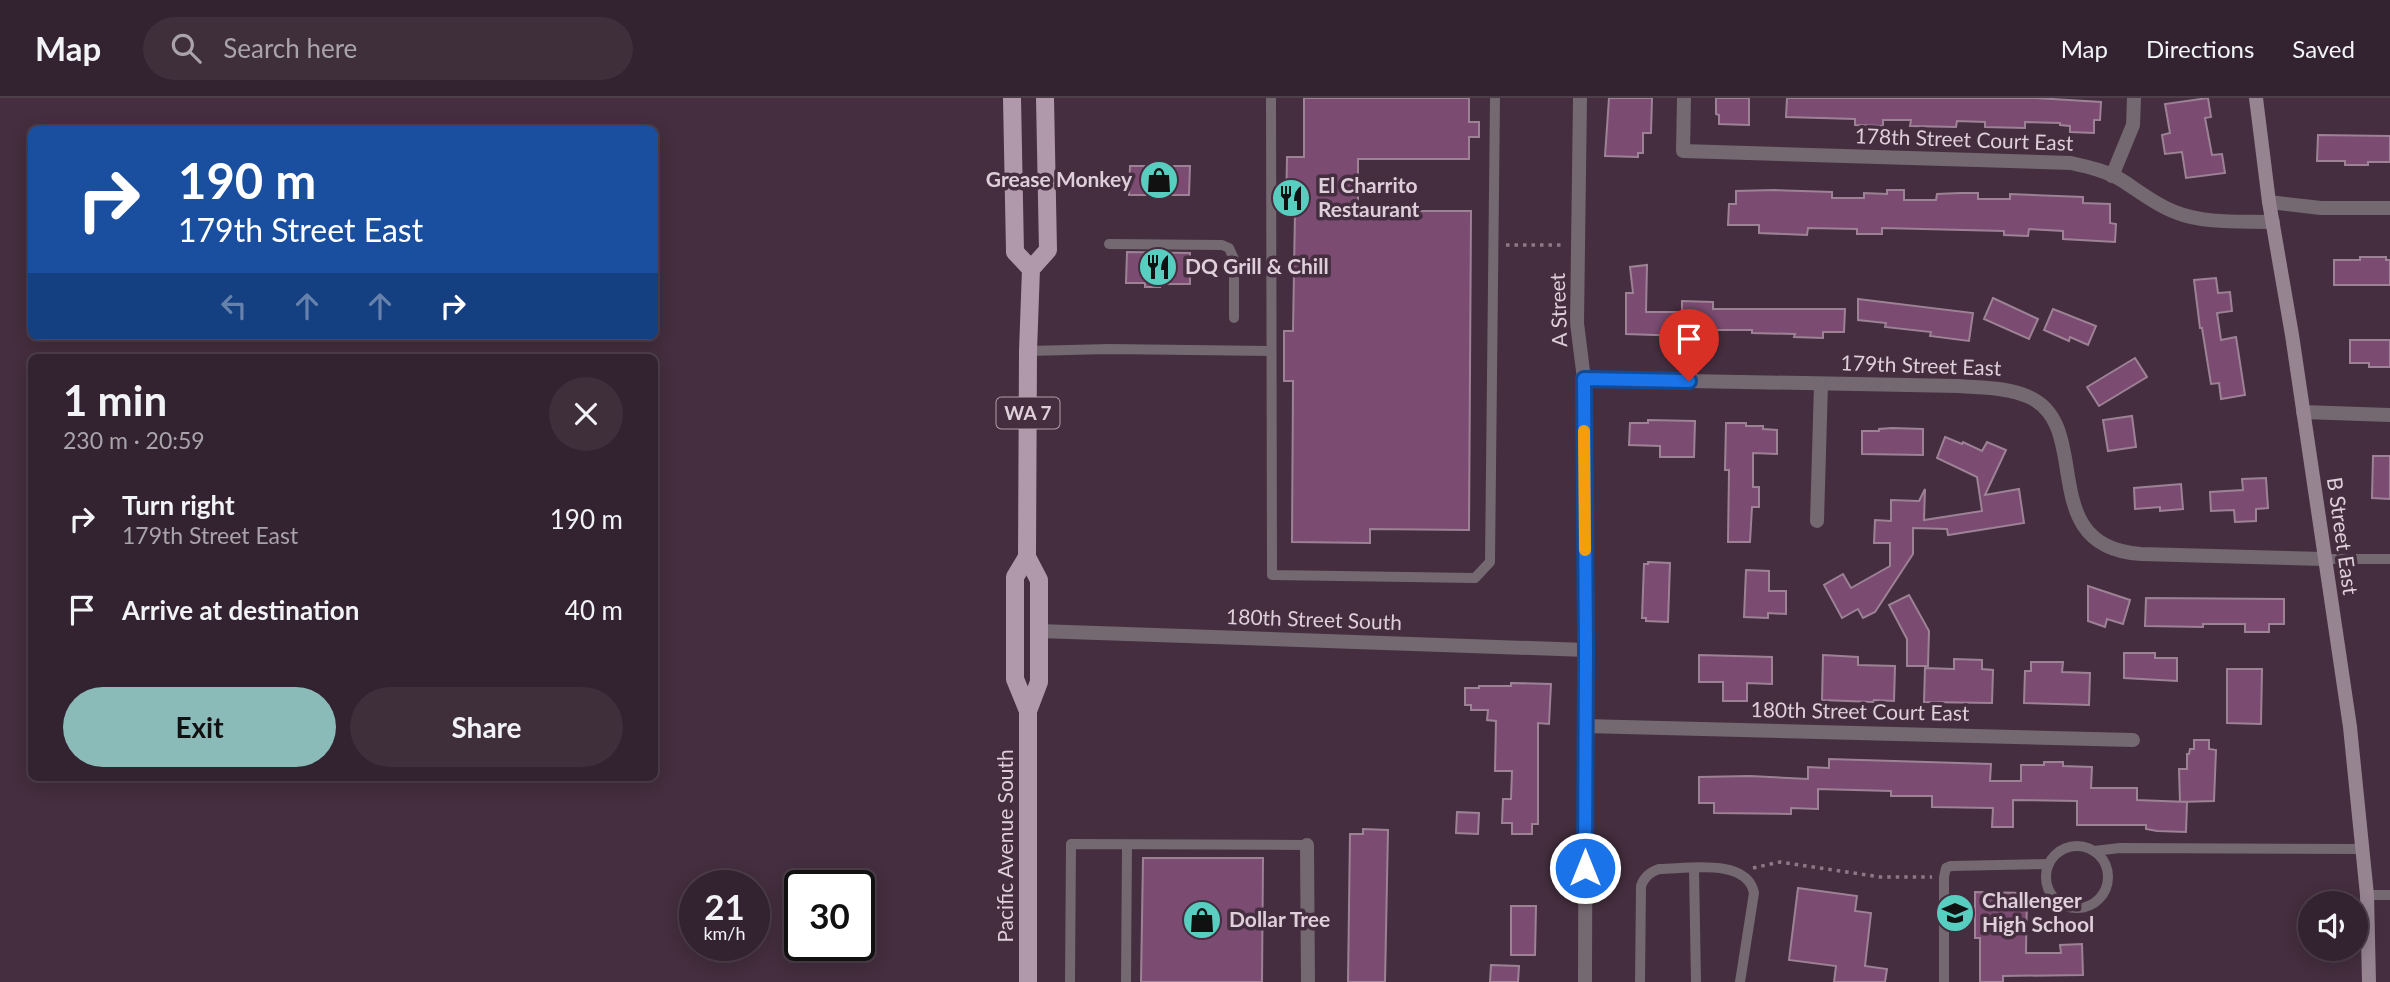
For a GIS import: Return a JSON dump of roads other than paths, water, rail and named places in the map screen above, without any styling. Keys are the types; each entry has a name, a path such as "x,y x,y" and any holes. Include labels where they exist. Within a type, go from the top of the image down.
{"main road":[{"name":"Pacific Avenue South","path":"1012,98 1016,252 1031,269"},
{"name":"Pacific Avenue South","path":"1028,711 1039,682 1039,580 1027,557 1028,351 1031,269 1048,250 1045,98"},
{"name":"Pacific Avenue South","path":"1027,557 1015,576 1015,656 1016,679 1028,711 1028,982"}],"street":[{"name":"A Street","path":"1580,98 1577,323 1584,379 1585,982"},
{"name":"178th Street Court East","path":"1684,98 1683,151 2071,163 2112,176 2175,213 2215,220 2273,222"},
{"path":"2112,176 2133,125 2134,98"},
{"name":"B Street East","path":"2256,98 2269,202 2350,727 2367,891"},
{"path":"2269,202 2321,208 2390,208"},
{"name":"179th Street East","path":"1584,379 2001,389 2028,396 2047,410 2055,424 2064,455 2068,491 2085,528 2095,539 2123,553 2324,559"},
{"path":"1817,521 1821,384"},
{"path":"2303,412 2390,415"},
{"name":"180th Street South","path":"1039,631 1586,650"},
{"name":"180th Street Court East","path":"1585,726 2133,740"},
{"path":"1307,845 1308,982"},
{"name":"B Street East","path":"2368,924 2370,982"}],"lane":[{"path":"1271,98 1272,575 1475,578 1490,562 1495,98"},
{"path":"1110,244 1222,245 1229,248 1234,259 1234,317"},
{"path":"1028,351 1271,351"},
{"path":"2324,559 2390,559"},
{"path":"1070,982 1071,845 1307,845"},
{"path":"1126,982 1127,845"},
{"path":"2094,851 2101,858 2108,876 2103,895 2087,907 2067,907 2058,902 2046,885 2046,874 2055,855 2074,846 2094,851 2120,848 2363,849"},
{"path":"1944,982 1946,869 1951,866 2049,864"},
{"path":"1640,982 1643,880 1651,871 1659,869 1729,868 1748,879 1754,893 1740,982"},
{"path":"1694,869 1696,982"},
{"path":"2368,895 2390,895"}],"place":[{"name":"Grease Monkey","path":"1159,180"},
{"name":"El Charrito Restaurant","path":"1291,198"},
{"name":"DQ Grill & Chill","path":"1158,267"},
{"name":"Challenger High School","path":"1955,913"},
{"name":"Dollar Tree","path":"1202,920"}]}
